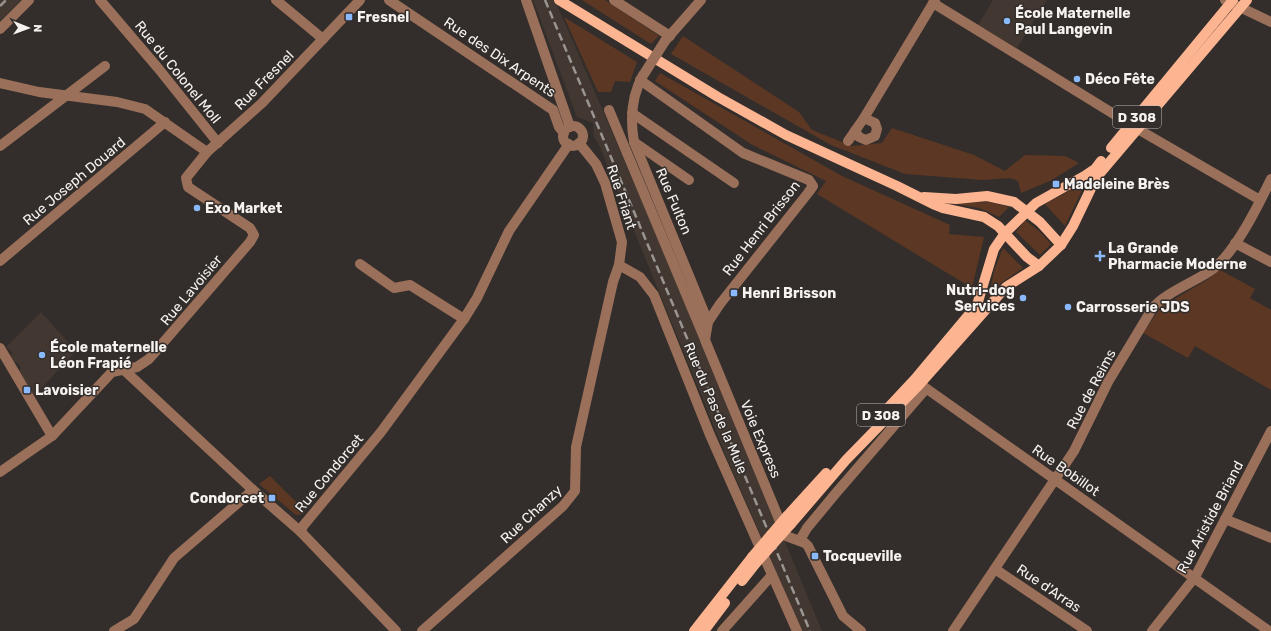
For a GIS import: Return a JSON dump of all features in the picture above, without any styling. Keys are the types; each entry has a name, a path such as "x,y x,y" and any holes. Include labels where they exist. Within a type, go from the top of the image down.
{"main road":[{"path":"559,0 712,94 786,135 943,208 984,217 1005,233 1027,257 1039,266"},
{"name":"D 308","path":"694,631 789,520 974,311 980,298 994,249 1005,233 1027,210 1050,194 1095,169 1133,126 1235,2"},
{"path":"922,388 1006,287 1039,266 1061,245 1073,226 1096,178 1133,126"},
{"path":"920,196 956,199 987,196 1000,197 1014,202 1027,210 1061,245"},
{"name":"D 308","path":"789,520 846,460 922,388"},
{"name":"D 308","path":"704,631 755,560"}],"street":[{"path":"0,29 29,0"},
{"name":"Rue du Colonel Moll","path":"100,0 158,68 218,143"},
{"path":"276,0 323,39"},
{"name":"Rue Fresnel","path":"186,178 207,152 262,103 360,0"},
{"name":"Rue des Dix Arpents","path":"389,0 551,108 567,130"},
{"path":"614,0 667,39"},
{"path":"641,81 667,39 701,0"},
{"path":"848,141 864,118 934,2 1133,126 1260,200"},
{"path":"1235,2 1271,22"},
{"path":"528,4 560,97 567,130 564,140 574,146 580,143 583,138 581,130 576,127 567,130"},
{"path":"0,146 105,66"},
{"name":"Rue Fulton","path":"641,81 632,113 634,142 708,322"},
{"name":"Rue Henri Brisson","path":"641,81 743,153 809,180 812,183 808,193 708,322 704,338"},
{"path":"0,83 66,96 117,102 145,109 207,152"},
{"path":"551,108 551,103 560,97"},
{"path":"609,110 704,338"},
{"path":"632,113 734,183"},
{"path":"855,131 859,137 866,140 875,136 877,129 875,123 864,118"},
{"name":"Rue Joseph Douard","path":"0,261 165,122"},
{"path":"634,142 689,180"},
{"name":"Rue Friant","path":"580,143 596,164 605,184 622,242 619,265"},
{"name":"Rue Condorcet","path":"123,369 253,490 301,532 303,526 382,432 464,319 477,298 509,231 569,144"},
{"name":"Rue Lavoisier","path":"0,472 52,436 112,372 137,367 149,359 254,235 250,228 188,187 186,178"},
{"name":"Rue de Reims","path":"953,631 1055,480 1082,437 1108,382 1155,306 1214,268 1226,256 1236,243 1271,179"},
{"path":"1236,243 1271,262"},
{"path":"360,264 394,288 410,285 464,319"},
{"name":"Rue du Pas de la Mule","path":"619,265 640,277 654,295 710,435 797,631"},
{"name":"Rue Chanzy","path":"422,631 563,506 575,491 576,447 613,282 619,265"},
{"name":"Voie Express","path":"704,338 786,536 800,540"},
{"path":"0,348 52,436"},
{"path":"861,631 843,616 808,546 800,540 807,528 922,388"},
{"name":"Rue Bobillot","path":"922,388 1269,631"},
{"name":"Rue Aristide Briand","path":"1152,631 1195,578 1271,431"},
{"path":"114,631 134,619 174,558 253,490"},
{"path":"1225,519 1271,538"},
{"path":"301,532 396,631"},
{"name":"Rue d'Arras","path":"995,569 1087,631"},
{"path":"722,631 772,575"}],"shaded area":[{"path":"0,0 21,0 0,21"},
{"path":"533,0 555,0 686,303 822,631 802,631 727,458 599,145 594,137 593,123 577,117"},
{"path":"582,0 605,0 659,36 651,44"},
{"name":"École Maternelle Paul Langevin","path":"993,0 1047,0 1017,48 978,25"},
{"path":"564,17 637,62 630,82 615,81 611,92 598,92"},
{"path":"683,36 799,112 812,130 852,146 882,143 892,128 974,155 1005,171 1025,155 1065,156 1079,163 1050,181 1021,193 1018,181 1010,178 983,180 905,174 831,145 671,54"},
{"path":"660,73 842,176 950,225 949,234 984,237 972,288 817,194 826,181 751,144 655,81"},
{"path":"1086,182 1065,226 1045,204"},
{"path":"989,202 1009,207 999,217 979,208 949,203"},
{"path":"1025,220 1040,232 1051,244 1040,255 1016,232"},
{"path":"1003,248 1023,268 1001,283 988,298 995,268"},
{"path":"1220,270 1255,289 1250,298 1271,310 1271,390 1195,346 1188,358 1143,333 1161,307 1207,280"},
{"name":"École maternelle Léon Frapié","path":"41,312 76,351 34,396 19,371 21,368 18,363 14,362 10,356 13,353 6,347"},
{"path":"270,476 305,511 304,514 296,515 259,484"}],"railway":[{"path":"0,6 6,0"},
{"path":"545,0 810,631"}],"place":[{"name":"Fresnel","path":"349,17"},
{"name":"École Maternelle Paul Langevin","path":"1007,21"},
{"name":"Déco Fête","path":"1077,79"},
{"name":"Madeleine Brès","path":"1056,184"},
{"name":"Exo Market","path":"197,208"},
{"name":"La Grande Pharmacie Moderne","path":"1100,256"},
{"name":"Henri Brisson","path":"734,293"},
{"name":"Nutri-dog Services","path":"1023,298"},
{"name":"Carrosserie JDS","path":"1068,307"},
{"name":"École maternelle Léon Frapié","path":"42,355"},
{"name":"Lavoisier","path":"27,390"},
{"name":"Condorcet","path":"272,498"},
{"name":"Tocqueville","path":"815,556"}]}
